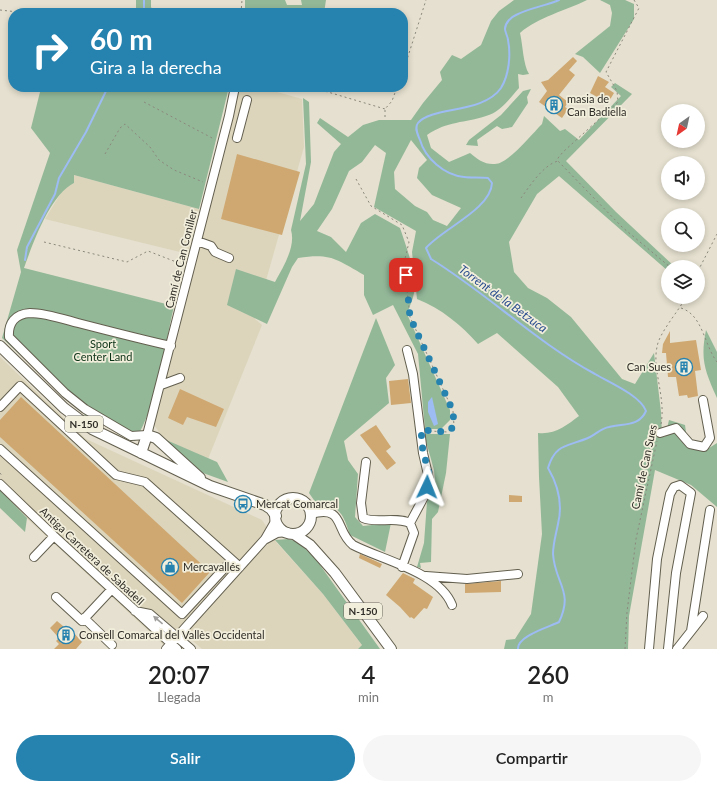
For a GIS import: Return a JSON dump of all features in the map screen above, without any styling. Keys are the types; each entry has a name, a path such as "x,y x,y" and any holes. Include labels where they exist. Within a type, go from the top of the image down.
{"main road":[{"name":"N-150","path":"0,346 73,416 102,435 141,454 200,478 256,496 285,500 293,498 303,501 308,506 310,536 332,563 335,572"},
{"path":"141,454 147,435 159,440 200,478"},
{"name":"N-150","path":"188,474 222,492 265,504 271,509 281,529 310,545 335,572 391,649"},
{"path":"276,518 279,506 285,500"},
{"path":"290,533 304,530 310,519"}],"street":[{"name":"Camí de Can Coniller","path":"147,435 171,346 234,92"},
{"path":"237,138 247,100"},
{"path":"230,113 243,117"},
{"path":"197,241 211,246 215,252 229,258"},
{"path":"147,435 131,436 85,409 65,393 9,337 8,330 10,323 14,318 31,313 55,317 171,346"},
{"path":"407,350 429,479 425,495 410,523"},
{"path":"161,385 180,378"},
{"path":"0,407 20,386 116,475 145,482 240,567"},
{"path":"660,433 676,428 690,444 704,447 710,438 703,400"},
{"path":"0,449 182,614 232,560"},
{"path":"366,462 361,503 363,518 368,520 402,519 410,523 414,533 402,567"},
{"name":"Antiga Carretera de Sabadell","path":"3,481 54,536 135,611 171,647"},
{"path":"648,649 658,552 670,494 674,488 680,485 691,493 676,573 668,649"},
{"path":"691,631 710,510"},
{"path":"310,519 327,512 332,514 340,521 345,537 353,545 421,575 442,588 449,596 452,605"},
{"path":"171,647 177,636 265,539 276,518"},
{"path":"265,539 277,533 290,533"},
{"path":"34,557 54,536"},
{"path":"421,575 467,579 518,574"},
{"path":"56,597 82,621 111,590"},
{"path":"135,611 150,614 191,649"},
{"path":"678,649 703,616"},
{"path":"84,618 112,645"}],"path":[{"path":"408,56 426,0"},
{"path":"558,161 558,158 563,152 618,102 617,91 606,72 639,8 634,0"},
{"path":"328,92 385,109"},
{"path":"385,117 385,109 392,101 395,92"},
{"path":"144,102 207,137 222,142"},
{"path":"105,154 117,132 125,124 150,147 158,160 174,170 211,186"},
{"path":"521,198 552,162 558,161"},
{"path":"558,161 622,227 662,260"},
{"path":"356,179 371,206 402,225 409,242 404,263 410,317 453,411 454,426 448,432 421,430"},
{"path":"704,260 717,234"},
{"path":"44,242 127,262 148,251 190,267"},
{"name":"Camí de Can Sues","path":"625,649 627,612 636,539 660,433 663,409 657,347 663,332 683,304"},
{"path":"681,308 687,310 695,316 717,362"},
{"path":"0,473 3,481"}],"shaded area":[{"path":"238,92 278,92 302,99 304,147 255,319 262,325 208,459 164,439 154,425"},
{"path":"74,175 199,209 188,254 45,219 64,188 74,183"},
{"path":"0,357 86,439 262,520 277,543 323,594 362,645 358,649 202,649 185,634 173,649 168,649 20,512 0,491"}],"green space":[{"path":"136,0 151,0 152,8 136,8"},
{"path":"245,0 285,0 287,5 302,5 301,0 326,0 325,8 245,8"},
{"path":"514,0 587,0 543,18 527,27 520,33 524,60 529,74 518,74 519,88 505,104 491,114 434,130 427,135 431,148 449,162 470,153 485,163 495,164 507,159 520,148 542,124 544,116 560,131 565,129 579,140 621,96 611,87 615,83 632,94 566,161 616,212 667,260 661,260 661,265 559,176 537,194 509,242 514,272 528,288 547,298 571,317 622,379 635,384 654,353 661,412 662,435 665,437 669,420 685,425 688,446 706,450 717,443 717,507 691,485 655,470 629,616 628,649 504,649 506,640 515,639 531,614 542,534 538,433 555,431 579,416 558,387 497,333 478,344 465,330 450,318 417,299 412,252 416,231 374,207 386,153 375,145 362,162 349,171 332,209 317,231 331,237 346,252 361,223 375,214 400,228 410,260 415,285 413,298 407,314 450,410 450,420 441,429 425,429 418,354 393,305 373,315 364,295 364,275 354,269 340,261 326,257 318,256 298,258 292,267 267,324 227,305 236,269 275,282 288,257 292,243 291,230 306,164 303,98 309,102 311,162 300,221 314,204 334,152 341,144 317,123 320,118 348,137 363,125 379,120 411,120 442,80 440,72 452,55 461,59 481,45 491,21 499,11","holes":["411,140 427,160 419,168 417,178 432,195 461,208 447,226 433,220 427,212 415,206 395,189 394,172"]},
{"path":"600,0 625,0 634,4 634,19 600,73 583,57 575,54 610,26 612,13 610,5"},
{"path":"531,89 527,97 528,103 512,127 502,129 497,126 477,140 478,146 466,145 469,140 501,115 523,91"},
{"name":"Sport Center Land","path":"40,92 228,92 199,209 74,175 74,183 65,189 57,198 43,221 24,268 174,306 155,393 143,426 135,441 86,416 2,338 21,272 17,250 50,153 31,128"},
{"path":"376,318 395,365 386,378 389,403 344,441 348,460 358,474 355,517 363,526 391,523 385,552 350,535 345,521 339,512 330,506 316,503 309,493"},
{"path":"706,330 717,352 717,398 709,380 705,365 704,340"},
{"path":"424,434 450,434 446,473 438,512 432,519 431,562 420,563 421,568 417,567 424,543 427,502 435,481 434,470"},
{"path":"164,439 217,462 228,482 203,473"},
{"path":"0,490 27,518 25,532 0,508"},
{"path":"288,539 298,542 315,558 380,649 358,649 362,645 323,594 275,540"}],"water":[{"path":"432,397 438,424 434,426 428,412 428,402"}],"building":[{"path":"573,57 577,61 569,70 575,75 559,95 568,102 565,107 568,109 562,118 539,102 547,91 541,82 548,80"},
{"name":"masia de Can Badiella","path":"598,76 609,82 605,87 614,93 608,103 590,93"},
{"path":"237,154 300,172 282,235 221,219"},
{"name":"Can Sues","path":"670,331 670,343 696,340 701,370 695,371 698,396 688,398 687,395 679,396 676,377 668,377 666,353 662,353 663,344"},
{"path":"408,379 411,403 391,405 389,381"},
{"path":"180,389 224,409 216,427 187,417 183,425 168,418"},
{"path":"21,397 210,572 182,603 0,437 0,420"},
{"path":"376,425 391,447 386,451 396,463 387,470 360,435"},
{"path":"509,495 522,496 522,502 509,502"},
{"path":"360,554 382,564 380,568 359,558"},
{"path":"403,573 415,579 413,583 433,597 427,609 424,608 414,619 411,617 410,618 386,595"},
{"path":"501,581 501,592 465,593 465,584"},
{"name":"Consell Comarcal del Vallès Occidental","path":"57,621 70,632 71,630 82,642 76,649 54,649 59,644 56,641 59,638 50,628"}],"waterway":[{"path":"144,0 144,8"},
{"name":"Torrent de la Betzuca","path":"518,649 519,644 528,636 559,622 565,603 564,595 554,564 553,554 560,502 557,488 548,468 551,460 559,449 564,446 590,437 606,428 635,422 639,420 646,411 643,405 631,395 552,347 472,287 431,259 426,248 443,233 475,210 490,192 492,183 488,178 457,176 449,173 436,164 426,153 417,134 416,127 418,123 434,114 471,106 493,96 501,88 508,71 509,52 508,39 505,29 507,22 512,17 521,13 559,0"},
{"path":"25,260 27,247 55,194 59,178 86,132 106,92"}],"place":[{"name":"masia de Can Badiella","path":"554,105"},
{"name":"Can Sues","path":"684,367"},
{"name":"Mercat Comarcal","path":"243,504"},
{"name":"Mercavallés","path":"170,567"},
{"name":"Consell Comarcal del Vallès Occidental","path":"66,635"}],"route":[{"path":"406,275 410,317 438,375 453,411 454,426 448,432 421,430 423,453 429,470 427,487"}]}
